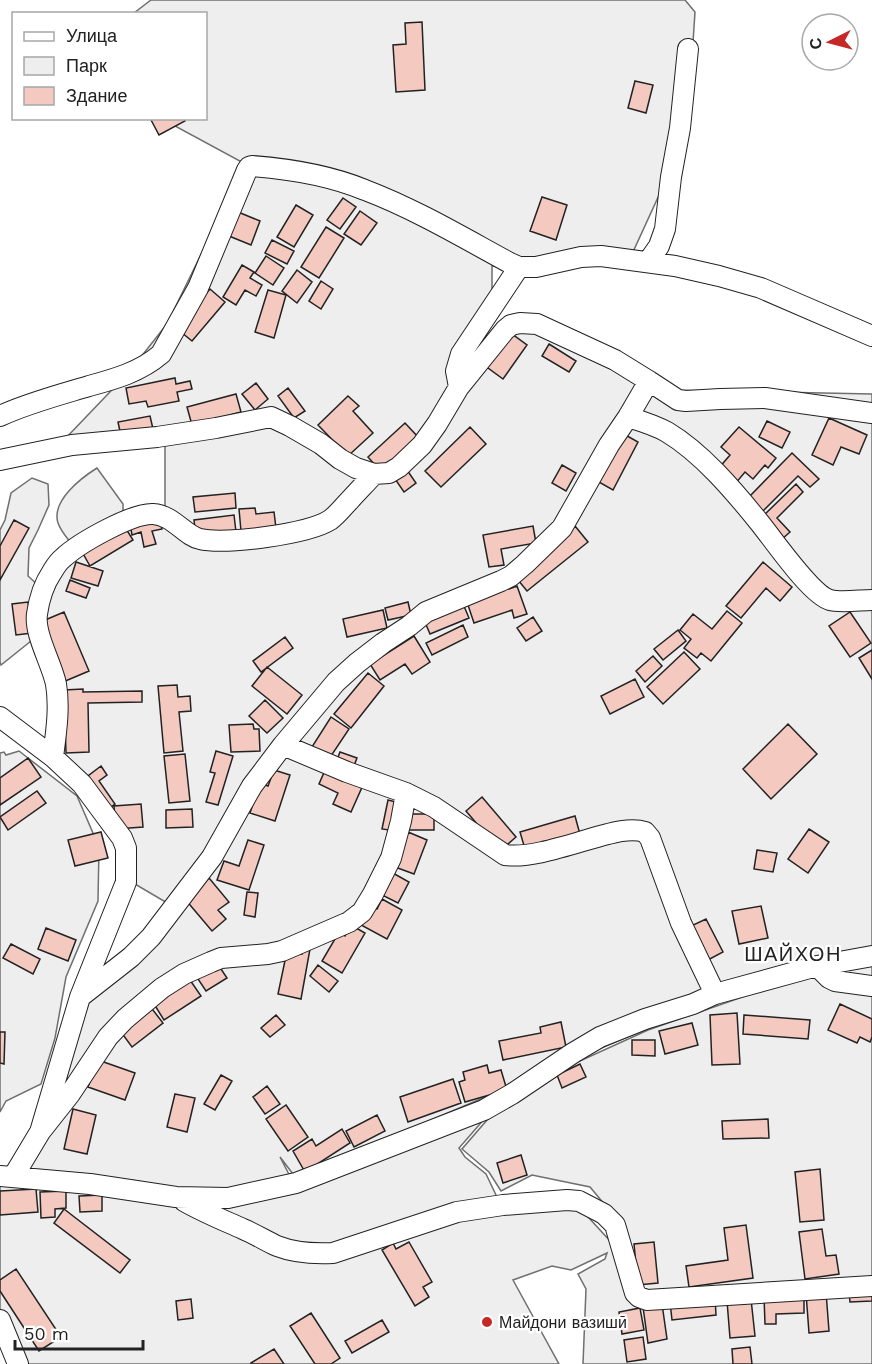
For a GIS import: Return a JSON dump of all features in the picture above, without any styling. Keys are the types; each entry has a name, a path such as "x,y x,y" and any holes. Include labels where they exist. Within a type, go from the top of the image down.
{"street":[{"path":"648,262 659,246 665,229 680,128 688,49"},
{"path":"0,416 117,378 152,362 161,354 198,288 250,166 299,171 366,190 426,217 519,267 536,267 581,257 601,256 648,262 741,281 872,336"},
{"path":"459,387 456,371 461,354 519,267"},
{"path":"0,460 72,445 157,438 272,417 321,444 356,468 374,474 389,473 422,445 459,387 505,330 511,325 520,323 537,324 615,360 675,399 682,401 729,398 765,399 872,413"},
{"path":"80,997 131,957 151,937 212,857 252,786 336,682 383,643 426,612 506,579 545,546 562,528 609,445 649,381"},
{"path":"628,417 648,423 667,433 692,451 717,474 794,567 826,599 834,601 872,600"},
{"path":"53,757 57,728 56,687 52,668 36,625 44,587 52,571 63,558 74,549 114,527 142,515 153,514 166,518 200,540 222,541 280,535 321,524 336,515 374,474"},
{"path":"1,721 53,757 82,784 122,838 126,848 126,882 80,997 40,1132"},
{"path":"283,745 347,772 406,793 434,807 505,855 518,855 560,847 616,832 632,830 645,832 650,838 681,923 715,994"},
{"path":"6,1176 70,1094 108,1037 124,1019 162,988 184,974 221,958 282,951 349,922 362,912 391,858 406,793"},
{"path":"6,1176 90,1184 176,1197 228,1198 297,1183 484,1110 600,1037 645,1019 693,1004 715,994 817,966 872,956"},
{"path":"817,966 835,981 872,986"},
{"path":"176,1197 276,1245 294,1252 315,1254 333,1253 457,1212 503,1205 579,1201 604,1214 615,1225 635,1293 639,1298 647,1300 872,1286"},
{"path":"0,1320 18,1364"}],"green space":[{"path":"151,0 685,0 695,12 687,134 627,265 590,259 526,271 492,266 492,293 456,371 515,325 668,390 872,394 872,1364 583,1364 586,1289 578,1274 605,1259 607,1253 571,1270 552,1266 513,1280 559,1364 27,1364 0,1312 0,1170 12,1171 48,1117 87,981 144,937 169,904 123,877 113,837 76,785 47,759 54,727 47,679 36,637 1,665 0,530 5,520 11,493 32,478 48,484 49,505 29,548 28,576 39,586 74,547 58,523 59,507 69,491 97,468 123,504 123,521 165,515 165,439 64,440 129,372 167,324 212,232 251,167 164,120 207,120 207,12 135,12","holes":["820,970 648,1030 481,1106 293,1182 280,1157 293,1174 424,1123 694,1009","486,1117 487,1120 462,1149 489,1172 501,1191 532,1175 590,1187 615,1217 612,1243 577,1205 497,1197 486,1174 465,1157 459,1148","36,1173 139,1181 139,1187"]},
{"path":"19,751 77,796 99,847 98,901 66,977 55,1038 41,1084 6,1101 0,1112 0,753 4,752 6,755"}],"building":[{"path":"422,22 425,90 396,92 393,45 406,44 405,23"},
{"path":"635,81 653,85 646,113 628,108"},
{"path":"151,120 185,120 185,121 159,135"},
{"path":"542,197 567,205 556,240 530,231"},
{"path":"343,198 356,207 340,229 327,220"},
{"path":"296,205 313,215 294,247 277,237"},
{"path":"360,211 377,223 361,245 344,234"},
{"path":"238,212 260,221 251,245 229,236"},
{"path":"326,227 344,238 319,278 301,267"},
{"path":"272,240 294,251 287,264 265,253"},
{"path":"266,256 284,268 273,285 255,273"},
{"path":"242,265 254,272 250,278 262,285 256,296 245,290 236,305 223,297"},
{"path":"297,270 312,282 297,303 282,291"},
{"path":"321,281 333,289 321,309 309,301"},
{"path":"210,289 225,302 192,341 176,328"},
{"path":"268,290 286,295 274,338 255,332"},
{"path":"508,331 527,345 503,379 484,365"},
{"path":"549,344 576,361 569,372 542,356"},
{"path":"175,378 176,384 190,381 192,389 177,392 179,401 148,407 146,401 129,404 126,388"},
{"path":"256,383 268,399 255,410 242,394"},
{"path":"288,388 305,411 294,418 278,396"},
{"path":"236,394 241,412 192,425 187,407"},
{"path":"348,396 359,406 353,411 373,433 348,456 318,425"},
{"path":"150,416 153,429 121,436 118,422"},
{"path":"829,418 867,435 859,454 841,447 833,465 812,455"},
{"path":"767,421 790,432 782,448 759,437"},
{"path":"405,423 419,438 381,472 368,457"},
{"path":"470,427 486,444 441,487 425,471"},
{"path":"739,427 776,458 768,468 765,465 753,479 745,472 735,484 718,469 730,455 721,447"},
{"path":"622,433 638,442 613,490 597,481"},
{"path":"792,453 819,479 810,487 798,476 763,511 749,497"},
{"path":"562,465 576,473 566,491 552,483"},
{"path":"407,470 416,483 404,492 395,479"},
{"path":"796,484 803,492 777,518 790,532 782,539 761,518"},
{"path":"235,493 236,508 195,512 193,497"},
{"path":"255,508 256,514 274,512 276,528 241,531 239,509"},
{"path":"234,515 236,532 196,537 194,520"},
{"path":"159,517 162,529 152,531 156,544 144,547 141,532 132,535 130,524"},
{"path":"14,520 29,528 0,580 0,546"},
{"path":"123,524 133,540 90,566 81,550"},
{"path":"533,526 536,543 501,549 504,565 489,567 483,535"},
{"path":"575,526 588,542 527,591 514,575"},
{"path":"76,562 103,571 98,586 71,578"},
{"path":"763,562 792,587 780,601 766,588 741,618 726,606"},
{"path":"70,580 90,588 86,598 66,591"},
{"path":"506,582 509,589 517,586 527,614 514,618 512,610 474,623 465,596"},
{"path":"461,599 469,618 430,634 422,615"},
{"path":"28,602 32,633 16,635 12,604"},
{"path":"408,602 411,615 388,620 385,608"},
{"path":"383,610 387,628 347,637 343,619"},
{"path":"727,611 742,623 711,661 701,653 697,658 684,648 691,639 680,630 693,614 712,629"},
{"path":"64,612 89,671 63,682 38,623"},
{"path":"850,612 871,643 850,657 829,626"},
{"path":"533,617 542,631 526,641 517,628"},
{"path":"463,625 468,637 432,655 426,643"},
{"path":"678,630 686,641 663,660 654,649"},
{"path":"414,636 430,662 412,674 405,664 380,680 370,664"},
{"path":"285,637 293,648 261,672 253,661"},
{"path":"872,650 872,679 859,658"},
{"path":"684,652 700,669 663,704 647,687"},
{"path":"653,656 662,666 645,682 636,671"},
{"path":"267,667 302,695 287,714 252,686"},
{"path":"368,673 384,686 351,728 334,714"},
{"path":"635,679 644,697 610,714 601,696"},
{"path":"177,685 178,697 190,696 191,711 179,712 183,751 164,753 158,686"},
{"path":"83,689 83,692 142,691 142,702 88,703 89,752 66,753 64,690"},
{"path":"265,700 283,718 267,733 249,716"},
{"path":"331,717 349,729 327,762 310,750"},
{"path":"253,724 254,729 259,729 260,751 231,752 229,725"},
{"path":"788,724 817,754 771,799 743,769"},
{"path":"216,751 233,756 218,805 206,802 215,773 210,772"},
{"path":"340,752 357,758 352,771 335,765"},
{"path":"185,754 190,801 169,803 164,756"},
{"path":"28,758 41,777 0,805 0,778"},
{"path":"101,766 107,775 99,781 115,804 107,810 84,779"},
{"path":"326,768 363,785 351,812 333,804 338,793 319,784"},
{"path":"274,770 290,775 275,821 250,813 260,783 268,786"},
{"path":"37,791 46,803 8,830 0,817"},
{"path":"482,797 516,837 500,851 466,811"},
{"path":"388,800 400,803 395,831 382,829"},
{"path":"141,804 143,827 116,829 114,806"},
{"path":"192,809 193,827 166,828 166,810"},
{"path":"406,814 434,814 434,830 406,830"},
{"path":"575,816 581,838 525,849 520,832"},
{"path":"809,829 829,842 808,873 788,859"},
{"path":"101,832 108,858 75,866 68,840"},
{"path":"408,832 427,840 414,874 395,867"},
{"path":"248,840 264,845 249,890 217,880 224,861 239,866"},
{"path":"757,850 777,853 773,872 754,869"},
{"path":"391,872 409,882 398,903 380,894"},
{"path":"209,878 229,902 218,910 226,919 212,931 185,899"},
{"path":"247,892 258,893 255,917 244,915"},
{"path":"382,899 402,910 387,939 361,925 371,906 377,909"},
{"path":"761,906 768,938 739,944 732,911"},
{"path":"706,919 723,952 708,960 691,926"},
{"path":"351,925 365,933 342,973 322,961 339,932 345,936"},
{"path":"46,928 76,940 68,961 38,949"},
{"path":"11,944 40,959 33,974 3,958"},
{"path":"303,947 310,949 301,999 278,994 287,951 302,954"},
{"path":"217,963 227,978 206,991 196,976"},
{"path":"318,965 338,981 329,992 310,976"},
{"path":"190,980 201,996 164,1020 154,1004"},
{"path":"840,1004 872,1019 870,1042 860,1037 857,1043 828,1030"},
{"path":"149,1005 163,1023 132,1047 118,1028"},
{"path":"737,1013 740,1064 712,1065 710,1015"},
{"path":"276,1015 285,1025 270,1037 261,1028"},
{"path":"744,1015 810,1020 808,1039 743,1034"},
{"path":"561,1022 566,1047 503,1060 499,1041 541,1033 540,1027"},
{"path":"692,1023 698,1045 665,1054 659,1031"},
{"path":"0,1032 5,1032 4,1064 0,1063"},
{"path":"632,1040 655,1040 655,1056 632,1055"},
{"path":"98,1060 135,1073 125,1100 88,1087"},
{"path":"580,1064 586,1077 562,1088 557,1075"},
{"path":"487,1065 489,1073 501,1070 507,1090 465,1102 459,1082 465,1080 463,1072"},
{"path":"221,1075 232,1081 215,1110 204,1104"},
{"path":"453,1079 461,1103 408,1122 400,1097"},
{"path":"267,1086 280,1104 265,1114 253,1097"},
{"path":"175,1094 195,1098 187,1132 167,1127"},
{"path":"286,1105 308,1137 288,1151 266,1119"},
{"path":"73,1109 96,1115 87,1154 64,1149"},
{"path":"377,1115 385,1131 354,1147 346,1131"},
{"path":"768,1119 769,1138 723,1139 722,1121"},
{"path":"342,1129 350,1143 305,1172 293,1151 312,1139 316,1146"},
{"path":"521,1155 527,1175 503,1183 497,1163"},
{"path":"820,1169 824,1220 800,1222 795,1172"},
{"path":"36,1189 38,1212 0,1215 0,1191"},
{"path":"66,1191 66,1208 55,1209 55,1217 41,1218 40,1192"},
{"path":"102,1195 102,1211 80,1212 79,1196"},
{"path":"64,1209 130,1260 120,1273 54,1223"},
{"path":"746,1225 753,1278 689,1287 686,1266 728,1260 724,1228"},
{"path":"822,1229 826,1256 836,1255 839,1274 805,1279 799,1232"},
{"path":"409,1242 432,1282 423,1287 429,1297 415,1306 382,1250 393,1243 396,1249"},
{"path":"654,1242 658,1283 638,1285 634,1244"},
{"path":"16,1269 61,1337 39,1351 0,1291 0,1280"},
{"path":"872,1291 872,1301 850,1302 849,1293"},
{"path":"826,1292 829,1331 809,1333 806,1293"},
{"path":"804,1295 804,1313 776,1314 776,1324 765,1324 764,1296"},
{"path":"715,1297 716,1315 672,1320 670,1302"},
{"path":"191,1299 193,1318 178,1320 176,1301"},
{"path":"751,1299 755,1336 730,1338 727,1301"},
{"path":"662,1304 667,1339 648,1343 643,1307"},
{"path":"640,1308 644,1330 622,1334 619,1312"},
{"path":"311,1313 340,1358 331,1364 315,1364 290,1326"},
{"path":"382,1320 389,1332 352,1353 345,1341"},
{"path":"643,1337 646,1359 627,1362 624,1340"},
{"path":"750,1347 752,1364 733,1364 732,1349"},
{"path":"274,1349 284,1364 251,1363"}],"place":[{"name":"Майдони вазишӣ","path":"487,1322"}],"district":[{"name":"ШАЙХОН","path":"793,954"}]}
